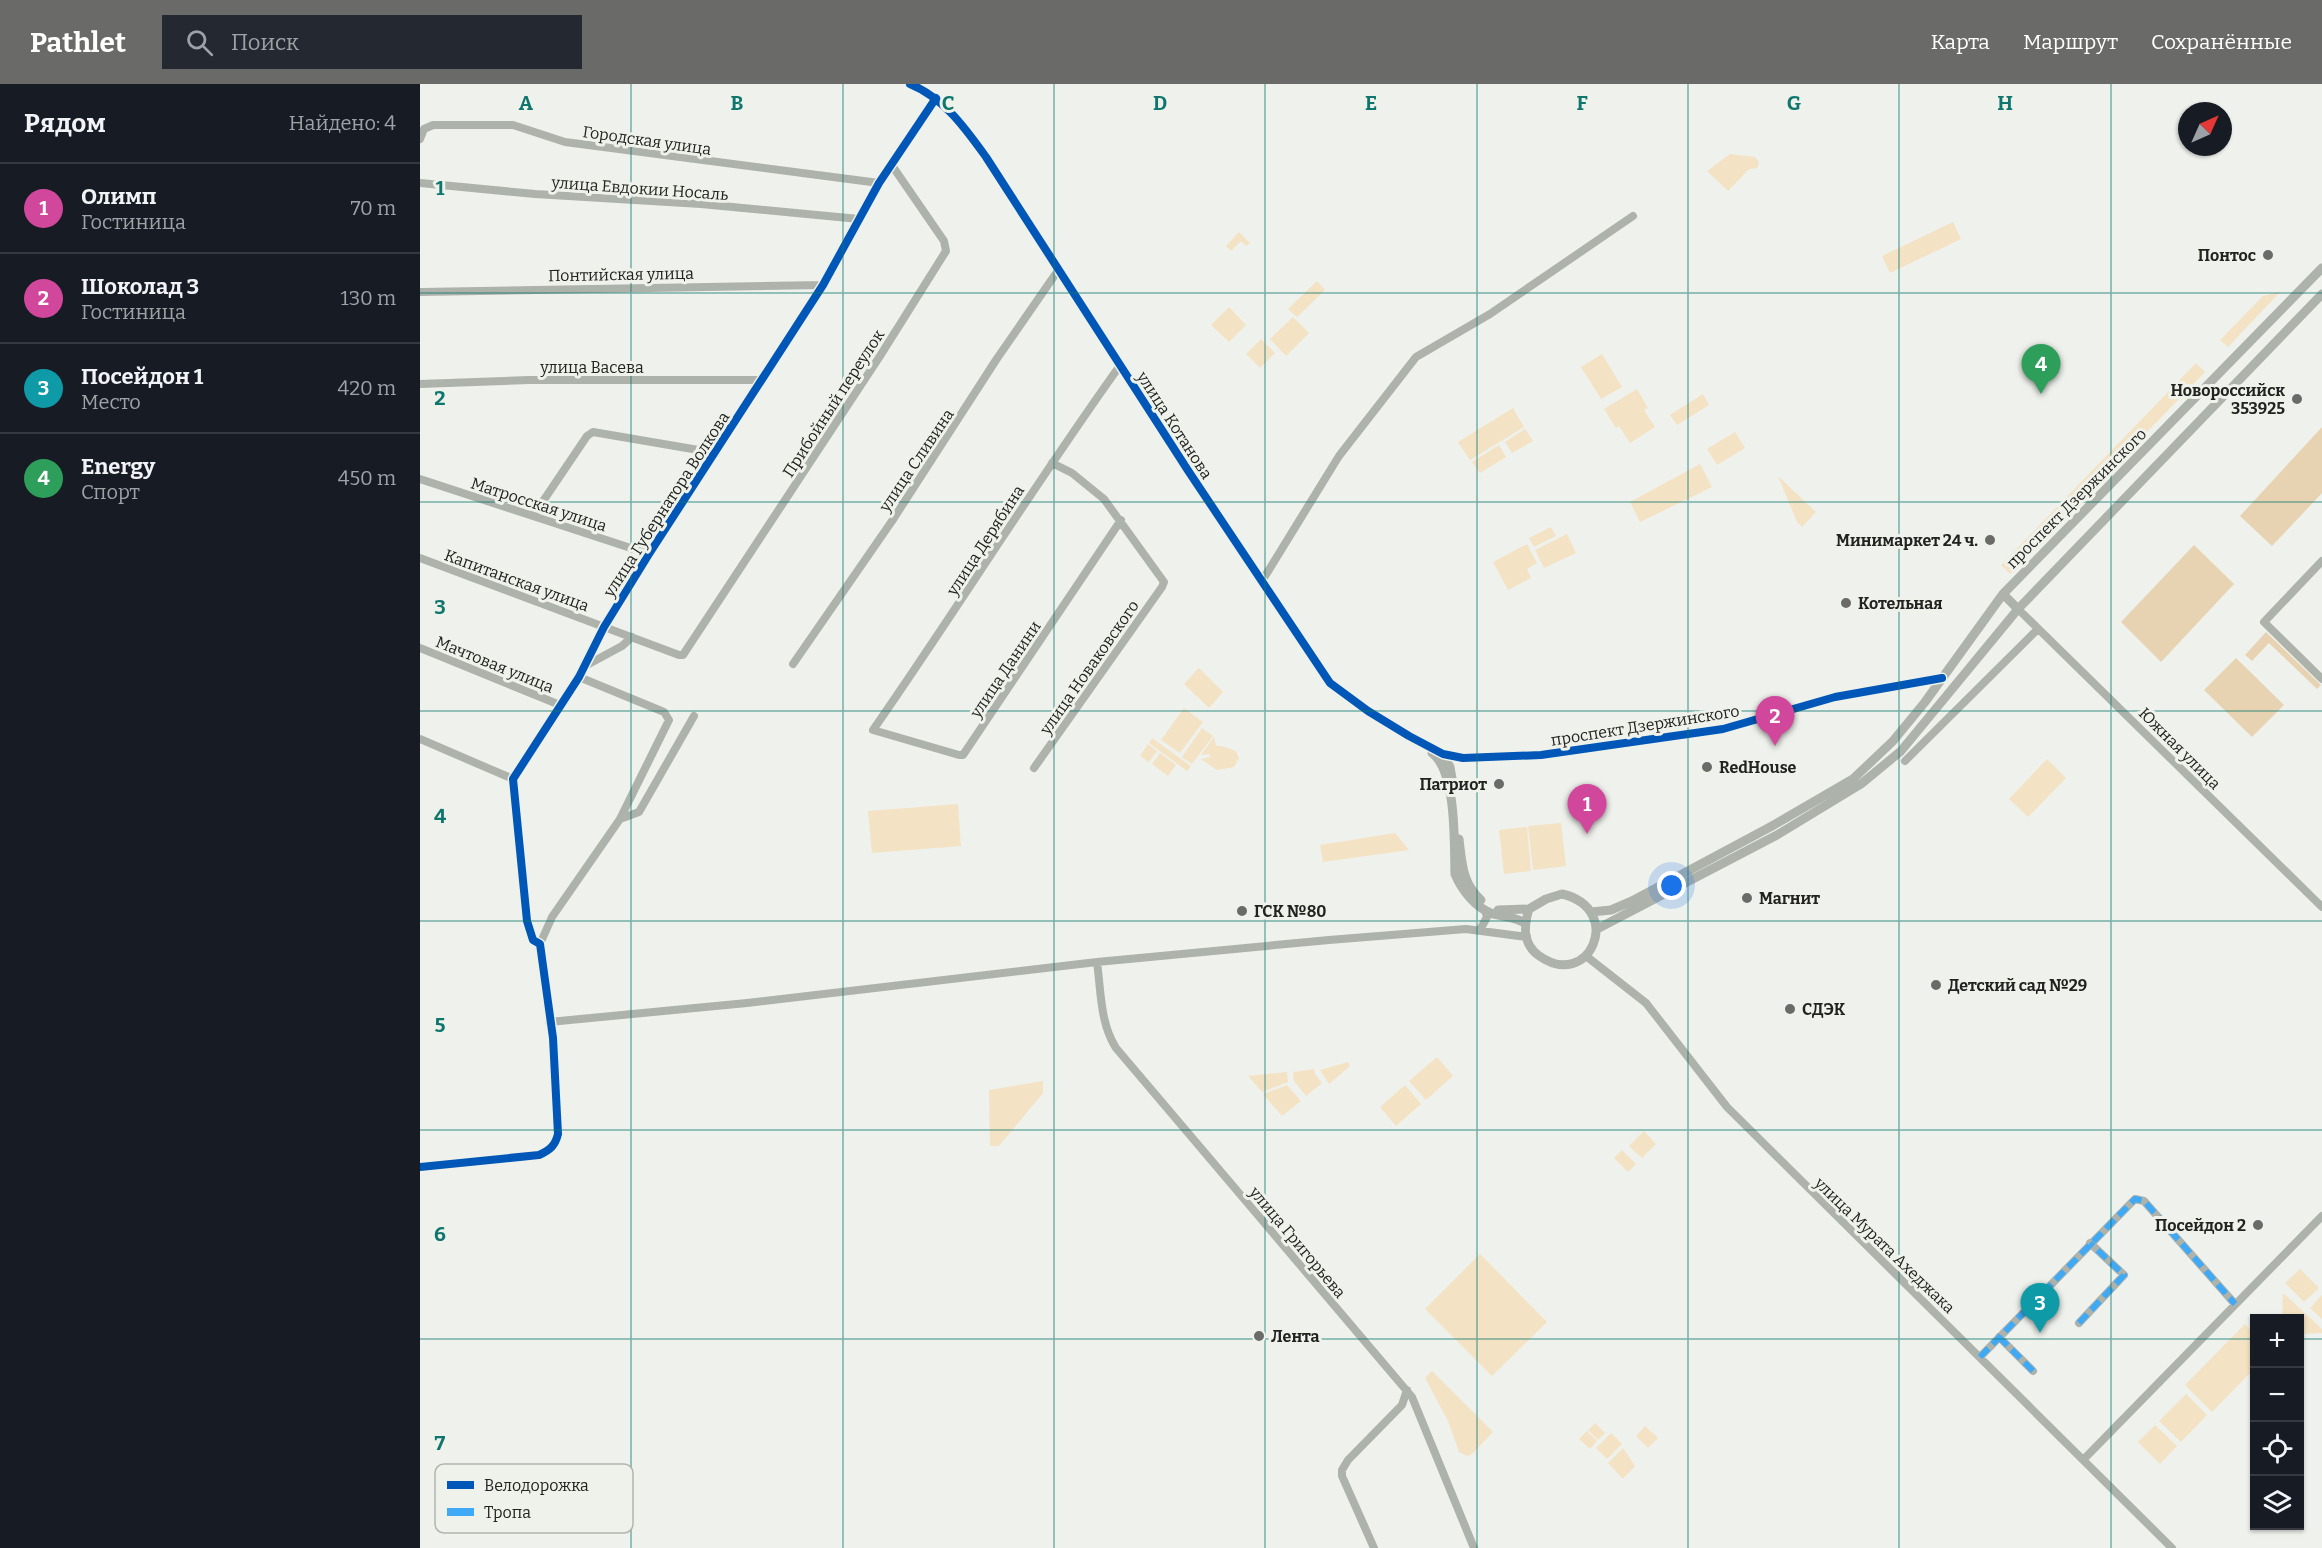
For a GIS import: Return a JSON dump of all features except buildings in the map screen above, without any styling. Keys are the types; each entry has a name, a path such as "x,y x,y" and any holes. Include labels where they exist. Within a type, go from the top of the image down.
{"street":[{"name":"улица Котанова","path":"910,84 936,98 961,123 1330,683 1368,711 1443,754"},
{"name":"улица Губернатора Волкова","path":"513,779 579,677 604,627 649,554 824,285 879,183 936,98"},
{"name":"Городская улица","path":"420,139 424,129 433,125 513,125 565,142 879,183"},
{"name":"Прибойный переулок","path":"683,655 874,366 946,251 945,241 891,164"},
{"name":"улица Евдокии Носаль","path":"420,183 535,194 701,204 859,219"},
{"path":"1262,581 1339,456 1416,357 1490,315 1633,216"},
{"name":"проспект Дзержинского","path":"1591,912 1611,910 1632,901 1853,779 1893,741 1933,691 2002,594 2322,268"},
{"name":"улица Сливина","path":"793,664 1059,269"},
{"name":"Понтийская улица","path":"420,292 824,285"},
{"name":"проспект Дзержинского","path":"1597,929 1778,835 1861,784 1901,752 2018,609 2322,294"},
{"name":"улица Дерябина","path":"873,730 1121,364"},
{"name":"улица Васева","path":"420,384 529,380 763,380"},
{"path":"533,516 587,436 593,432 716,453"},
{"path":"1052,463 1072,473 1104,499 1120,520"},
{"name":"Матросская улица","path":"420,479 649,554"},
{"name":"улица Новаковского","path":"1034,768 1164,582 1120,520"},
{"name":"улица Данини","path":"873,730 963,755 1120,520"},
{"name":"Капитанская улица","path":"420,558 683,655"},
{"path":"2322,561 2264,622 2322,680"},
{"path":"2002,594 2018,609"},
{"name":"Южная улица","path":"2018,609 2322,907"},
{"path":"1905,761 2038,629"},
{"path":"584,667 632,638"},
{"name":"Мачтовая улица","path":"420,648 560,705"},
{"path":"420,1167 539,1155 548,1151 555,1143 558,1134 553,1038 539,945 552,917 621,819 669,720 664,711 579,677"},
{"name":"проспект Дзержинского","path":"1443,754 1463,758 1541,755 1723,729 1835,697 1942,678"},
{"path":"1920,682 1930,685 1933,691"},
{"path":"1368,711 1379,722 1440,759 1450,795 1455,874 1465,892 1485,910 1525,923"},
{"path":"621,819 639,812 694,716"},
{"path":"420,739 513,779 527,921 533,940 539,945"},
{"path":"1443,754 1450,767 1461,866 1475,895 1489,907 1500,910 1528,909 1546,899 1562,894 1571,897 1591,912 1597,929 1592,949 1586,956 1572,964 1555,964 1534,952 1527,937 1525,923 1528,909"},
{"path":"1450,767 1463,758"},
{"path":"1480,930 1487,917 1485,910"},
{"path":"549,1022 747,1004 1097,962 1329,940 1466,929 1527,937"},
{"name":"улица Мурата Ахеджака","path":"1586,956 1646,1003 1727,1107 2172,1548"},
{"name":"улица Григорьева","path":"1097,962 1104,1020 1116,1048 1412,1397 1473,1548"},
{"path":"1980,1357 2131,1202 2139,1199 2235,1304"},
{"path":"2084,1459 2322,1216"},
{"path":"2079,1323 2124,1275 2090,1243"},
{"path":"1999,1337 2033,1371"},
{"path":"1374,1548 1342,1476 1342,1470 1348,1460 1402,1406 1407,1390"}],"shaded area":[{"path":"1730,154 1755,157 1759,162 1757,168 1749,169 1728,191 1707,171"},
{"path":"1953,222 1961,239 1890,273 1882,256"},
{"path":"1239,232 1250,243 1246,246 1241,241 1231,251 1226,246"},
{"path":"1317,281 1325,290 1297,317 1288,309"},
{"path":"2280,292 2228,347 2220,340 2263,296"},
{"path":"1229,307 1246,325 1229,342 1211,325"},
{"path":"1293,317 1309,333 1286,356 1270,339"},
{"path":"1261,339 1275,353 1260,368 1246,354"},
{"path":"1602,354 1622,387 1601,399 1581,367"},
{"path":"2196,363 2205,372 2010,574 2001,565"},
{"path":"1637,389 1648,408 1644,410 1655,427 1630,443 1619,426 1616,428 1604,409"},
{"path":"1703,394 1709,405 1677,425 1670,415"},
{"path":"1513,408 1524,427 1470,460 1458,442"},
{"path":"2322,427 2322,493 2272,546 2240,516"},
{"path":"1525,429 1533,441 1512,453 1505,442"},
{"path":"1735,432 1745,448 1717,465 1707,449"},
{"path":"1499,445 1506,457 1480,473 1472,462"},
{"path":"1700,464 1712,487 1640,522 1630,502"},
{"path":"1778,476 1816,512 1802,527 1797,522"},
{"path":"1551,527 1556,536 1534,547 1529,538"},
{"path":"1567,534 1576,553 1544,568 1535,550"},
{"path":"1527,544 1537,563 1527,569 1531,578 1508,590 1493,562"},
{"path":"2194,545 2234,584 2161,662 2121,622"},
{"path":"2266,632 2321,685 2317,689 2269,643 2252,661 2245,655"},
{"path":"2236,658 2284,705 2252,737 2204,690"},
{"path":"1199,668 1223,692 1209,708 1184,684"},
{"path":"1184,708 1203,722 1180,753 1161,740"},
{"path":"1202,728 1213,736 1192,764 1182,757"},
{"path":"1214,737 1216,746 1236,751 1239,758 1234,767 1217,770 1201,759 1210,757 1210,754 1201,755"},
{"path":"1152,738 1191,766 1187,771 1149,743"},
{"path":"1148,744 1157,751 1149,762 1140,756"},
{"path":"1160,753 1176,765 1168,776 1152,764"},
{"path":"2047,759 2066,778 2028,817 2009,799"},
{"path":"958,804 961,846 872,853 868,811"},
{"path":"1561,823 1566,866 1533,870 1528,826"},
{"path":"1527,827 1531,871 1504,874 1499,830"},
{"path":"1395,833 1409,850 1323,862 1320,845"},
{"path":"1437,1057 1453,1076 1426,1100 1409,1081"},
{"path":"1348,1062 1350,1066 1329,1084 1320,1070"},
{"path":"1314,1069 1322,1083 1306,1096 1294,1081 1293,1072"},
{"path":"1287,1072 1288,1082 1262,1092 1248,1076"},
{"path":"1043,1081 1043,1093 999,1146 990,1146 989,1090"},
{"path":"1287,1085 1301,1101 1282,1116 1263,1094"},
{"path":"1405,1085 1421,1104 1396,1126 1380,1107"},
{"path":"1644,1131 1656,1144 1642,1158 1629,1146"},
{"path":"1622,1150 1636,1164 1628,1172 1614,1158"},
{"path":"1480,1254 1547,1322 1492,1376 1425,1309"},
{"path":"2300,1269 2319,1288 2304,1302 2285,1283"},
{"path":"2283,1293 2322,1329 2322,1333 2304,1334 2304,1314 2282,1314"},
{"path":"2322,1295 2322,1319 2310,1308"},
{"path":"2245,1324 2250,1330 2250,1373 2212,1412 2185,1385"},
{"path":"1432,1371 1493,1432 1472,1454 1467,1456 1459,1452 1448,1421 1425,1378"},
{"path":"2186,1394 2207,1415 2181,1442 2159,1421"},
{"path":"1595,1423 1605,1433 1598,1440 1588,1430"},
{"path":"2155,1425 2177,1446 2160,1464 2138,1442"},
{"path":"1645,1426 1658,1438 1648,1448 1636,1436"},
{"path":"1587,1431 1597,1441 1590,1449 1579,1439"},
{"path":"1611,1433 1622,1444 1607,1459 1596,1448"},
{"path":"1623,1448 1635,1466 1623,1479 1608,1463"}],"marked path":[{"path":"1980,1357 2135,1199 2144,1201 2235,1304"},
{"path":"2079,1323 2124,1275 2090,1243"},
{"path":"1999,1337 2033,1371"}],"cycle path":[{"path":"910,84 933,97 953,115 986,157 1189,472 1330,683 1368,711 1409,736 1443,754 1463,758 1541,755 1723,729 1835,697 1942,678"},
{"path":"420,1167 539,1155 554,1145 558,1134 553,1038 540,944 533,940 527,921 513,779 579,677 604,627 649,554 823,285 879,183 936,98"}],"place":[{"name":"Понтос","path":"2268,255"},
{"name":"Energy","path":"2041,394"},
{"name":"Новороссийск 353925","path":"2297,399"},
{"name":"Минимаркет 24 ч.","path":"1990,540"},
{"name":"Котельная","path":"1846,603"},
{"name":"Шоколад 3","path":"1775,746"},
{"name":"RedHouse","path":"1707,767"},
{"name":"Патриот","path":"1499,784"},
{"name":"Олимп","path":"1587,834"},
{"name":"Магнит","path":"1747,898"},
{"name":"ГСК №80","path":"1242,911"},
{"name":"Детский сад №29","path":"1936,985"},
{"name":"СДЭК","path":"1790,1009"},
{"name":"Посейдон 2","path":"2258,1225"},
{"name":"Посейдон 1","path":"2040,1333"},
{"name":"Лента","path":"1259,1336"}]}
